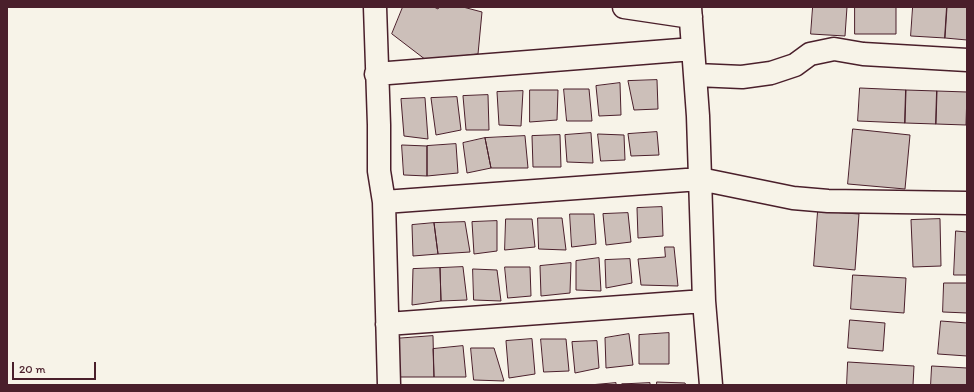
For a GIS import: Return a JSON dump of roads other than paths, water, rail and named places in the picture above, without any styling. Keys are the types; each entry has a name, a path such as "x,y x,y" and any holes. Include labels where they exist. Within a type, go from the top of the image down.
{"street":[{"path":"375,7 379,171 384,202 389,385"},
{"path":"624,7 691,12 696,75 704,301 711,385"},
{"path":"376,74 693,49"},
{"path":"696,75 742,77 771,74 795,65 810,54 834,49 863,54 967,60"},
{"path":"384,202 700,179 793,198 828,201 967,203"},
{"path":"387,324 704,301"}]}
